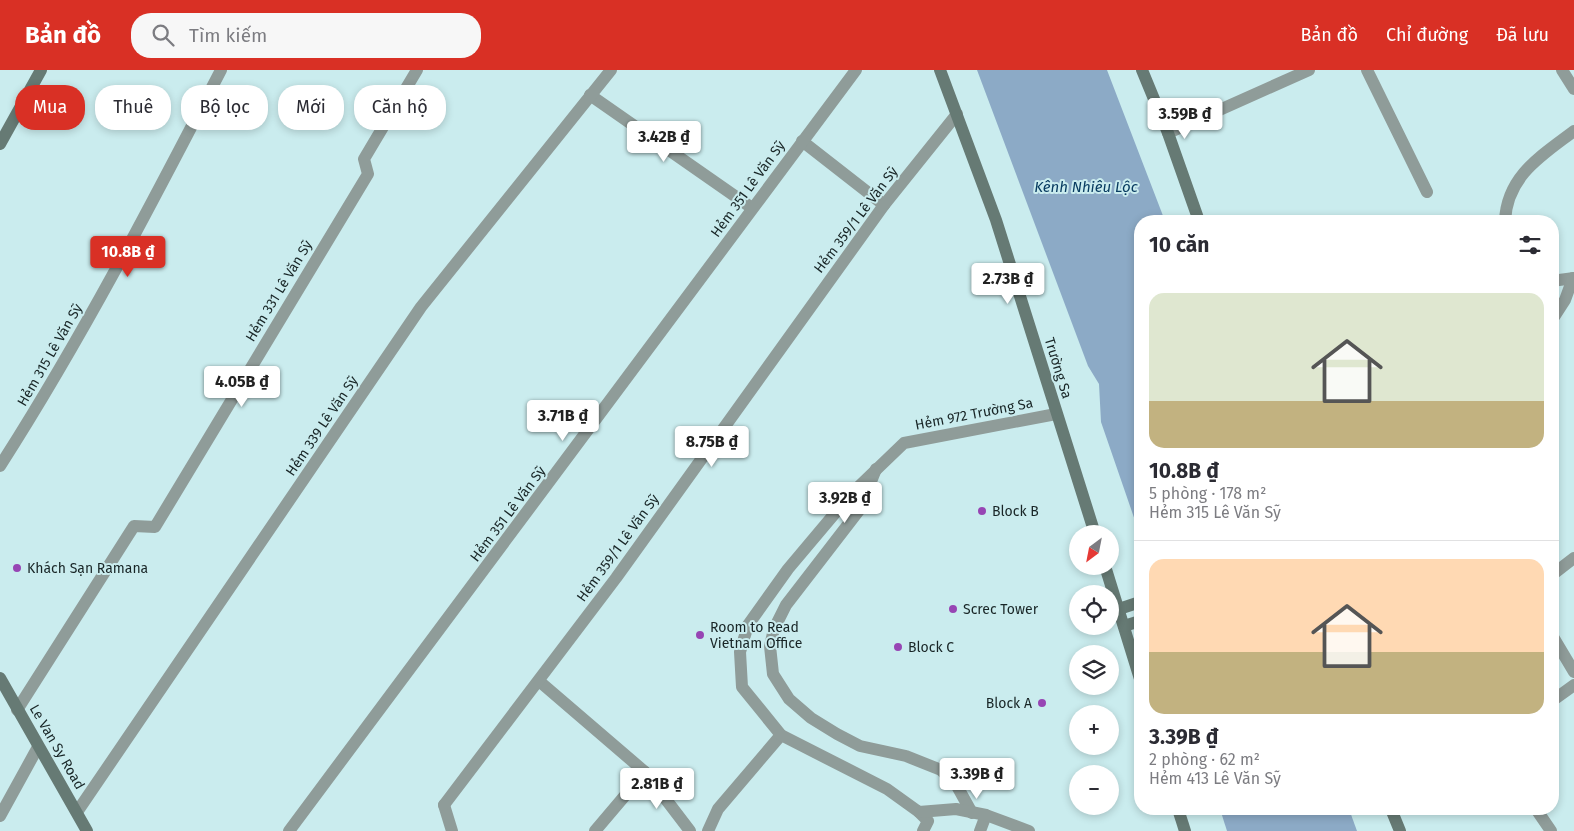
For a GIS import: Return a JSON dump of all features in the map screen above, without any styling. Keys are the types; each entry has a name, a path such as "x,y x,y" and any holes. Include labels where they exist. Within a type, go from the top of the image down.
{"street":[{"path":"0,144 41,70"},
{"name":"Hẻm 315 Lê Văn Sỹ","path":"0,466 35,411 120,265 221,70"},
{"name":"Hẻm 331 Lê Văn Sỹ","path":"17,710 134,526 155,527 368,174 364,159 417,70"},
{"name":"Hẻm 339 Lê Văn Sỹ","path":"77,812 421,307 611,70"},
{"name":"Hẻm 351 Lê Văn Sỹ","path":"289,831 856,70"},
{"name":"Trường Sa","path":"940,70 996,220 1092,525"},
{"path":"1168,133 1309,70"},
{"path":"1367,70 1427,192"},
{"path":"1562,70 1574,89"},
{"path":"1145,71 1198,215"},
{"path":"590,95 752,208"},
{"name":"Hẻm 359/1 Lê Văn Sỹ","path":"452,831 444,805 539,681 884,205 957,114"},
{"path":"1505,215 1506,204 1521,174 1537,159 1574,131"},
{"path":"802,141 884,205"},
{"path":"1559,280 1573,278 1565,300 1559,309"},
{"name":"Hẻm 972 Trường Sa","path":"781,735 742,687 740,652 748,625 788,569 852,493 904,443 1056,414"},
{"path":"876,469 860,509 782,613 774,629 770,646 772,674 789,699 811,718 837,734 860,746 906,756 941,770 957,786 972,813"},
{"path":"1559,569 1574,558"},
{"path":"1134,604 1119,609 1134,659"},
{"path":"1124,626 1134,623"},
{"path":"1559,647 1574,672"},
{"name":"Le Van Sy Road","path":"0,678 87,831"},
{"path":"539,681 645,772 690,831"},
{"path":"1559,696 1574,685"},
{"path":"708,831 718,809 781,735 887,788 928,821 924,831"},
{"path":"0,816 38,747"},
{"path":"596,831 645,772"},
{"path":"919,812 956,809 986,815 1029,831"},
{"path":"980,831 986,815"},
{"path":"1180,815 1185,831"},
{"path":"1396,815 1400,831"},
{"path":"1540,815 1551,831"}],"water":[{"name":"Kênh Nhiêu Lộc","path":"977,70 1107,70 1163,215 1134,215 1134,518 1101,422 1099,384 1088,366"},
{"path":"1222,815 1351,815 1357,831 1227,831"}],"place":[{"name":"Block B","path":"982,511"},
{"name":"Khách Sạn Ramana","path":"17,568"},
{"name":"Screc Tower","path":"953,609"},
{"name":"Room to Read Vietnam Office","path":"700,635"},
{"name":"Block C","path":"898,647"},
{"name":"Block A","path":"1042,703"}]}
